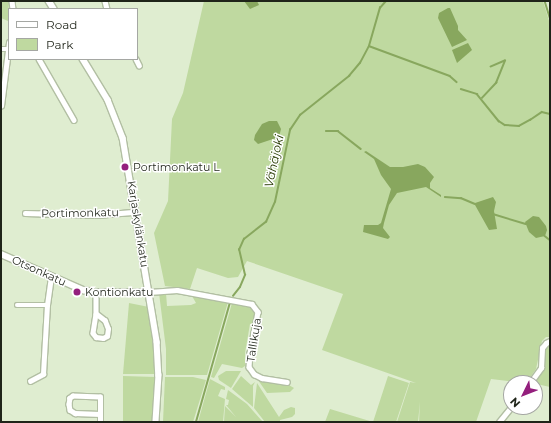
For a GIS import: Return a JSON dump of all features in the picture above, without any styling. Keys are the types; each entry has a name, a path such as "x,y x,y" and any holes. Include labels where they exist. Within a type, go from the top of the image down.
{"street":[{"path":"1,106 8,56"},
{"path":"40,60 74,120"},
{"name":"Karjaskylänkatu","path":"84,60 108,100 123,138 157,342 159,375 156,422"},
{"path":"136,60 139,65"},
{"name":"Portimonkatu","path":"25,213 97,215 135,212"},
{"name":"Otsonkatu","path":"1,254 78,288 96,292 149,292"},
{"path":"30,381 44,374 47,305 51,276"},
{"name":"Tallikuja","path":"149,292 177,290 252,304 258,312 249,366 254,374 262,378 287,382"},
{"path":"96,292 96,314 93,333 96,337 103,338 106,336 108,329 105,321 96,314"},
{"path":"17,305 47,305"},
{"path":"536,375 541,368 542,348 550,341"},
{"path":"100,414 75,413 70,410 70,398 73,396 100,397 100,414 100,422"}],"green space":[{"path":"1,1 9,1 8,21 1,18"},
{"path":"204,1 543,1 550,24 550,337 546,337 542,341 536,369 532,375 503,375 503,380 491,379 476,422 419,422 420,402 418,422 397,422 410,382 416,383 322,350 343,294 247,261 238,277 228,278 197,268 190,289 165,286 154,233 168,201 172,119 183,93"},
{"path":"159,293 166,293 167,306 191,305 196,303 192,296 228,302 207,375 166,375 166,349"},
{"path":"129,303 149,307 156,374 123,374"},
{"path":"232,303 248,305 253,309 255,315 253,324 250,324 245,353 245,366 242,368 222,364 214,378 211,377"},
{"path":"550,344 550,387 543,385 543,375 538,375 544,367 545,351"},
{"path":"226,371 241,371 231,388 219,380 218,376"},
{"path":"123,376 156,377 153,422 123,422"},
{"path":"241,376 251,385 255,382 253,386 253,407 232,389"},
{"path":"388,376 409,383 396,422 373,422"},
{"path":"165,377 193,377 206,380 193,422 163,422"},
{"path":"210,379 225,387 225,390 221,389 218,396 225,399 223,422 198,422"},
{"path":"258,380 287,384 294,388 290,392 267,393"},
{"path":"257,383 279,417 284,410 291,407 295,408 295,414 292,417 280,420 280,422 265,422 254,408"},
{"path":"228,390 247,404 263,422 224,422 225,406 236,417 226,405 228,405 229,400 226,399"},
{"path":"330,409 373,422 325,422"}],"shaded area":[{"path":"244,1 257,1 259,5 250,9"},
{"path":"450,8 458,26 458,30 467,40 452,47 438,18 439,13"},
{"path":"468,43 472,50 457,63 452,50"},
{"path":"269,121 277,121 281,129 279,137 258,144 254,140 255,135 262,124"},
{"path":"366,151 390,167 403,167 418,164 425,167 434,177 430,183 430,188 441,195 441,197 426,187 397,193 389,205 383,228 390,237 388,239 363,232 364,225 378,225 381,223 391,189 381,175 374,159 364,152"},
{"path":"493,197 496,202 494,211 497,229 489,230 475,203"},
{"path":"533,216 539,217 546,226 547,230 545,236 536,238 529,232 525,222"}],"waterway":[{"name":"Vähäjoki","path":"233,296 240,287 245,275 239,250 244,239 266,222 275,202 290,130 300,115 349,76 360,63 369,46 380,8 386,1"},
{"path":"545,1 550,17"},
{"path":"369,46 450,76 457,82"},
{"path":"482,98 496,83 505,61 491,67"},
{"path":"461,89 477,94 499,121 505,125 519,126 542,112 550,114"},
{"path":"326,131 338,131 361,149"},
{"path":"445,197 461,198 475,204"},
{"path":"493,214 526,224"},
{"path":"545,236 550,240"},
{"name":"Vähäjoki","path":"196,422 230,303"}],"place":[{"name":"Portimonkatu L","path":"125,167"},
{"name":"Kontionkatu","path":"77,292"}]}
